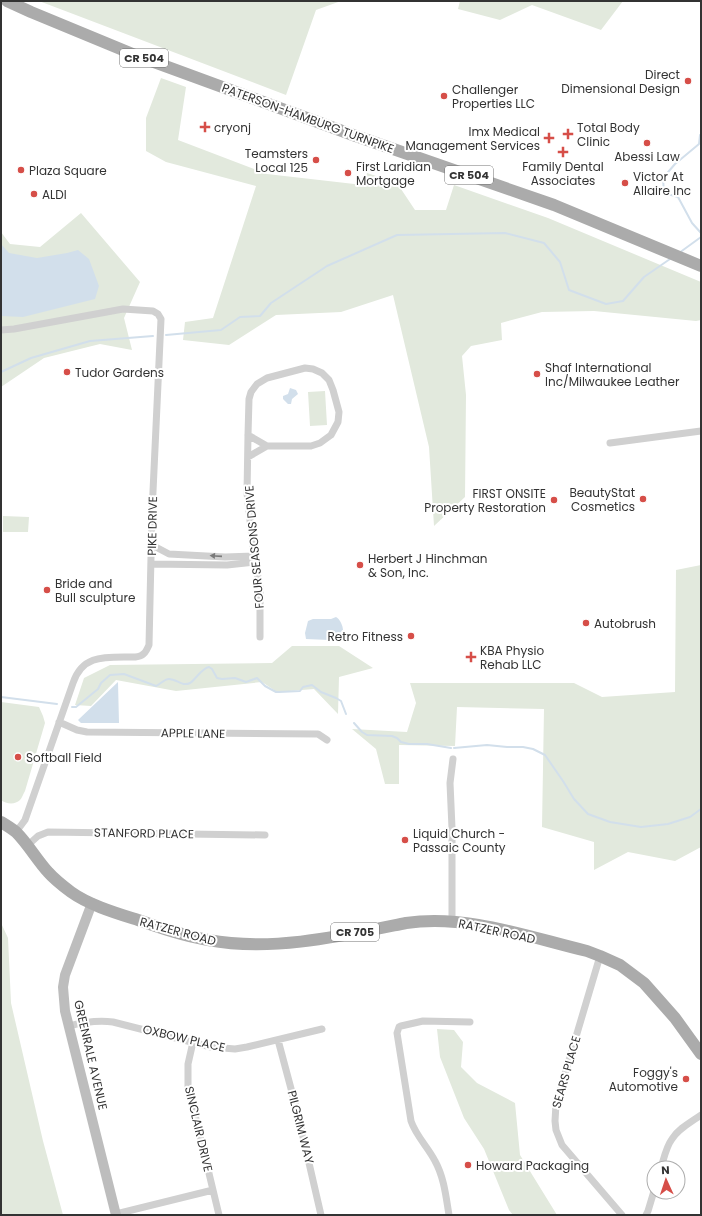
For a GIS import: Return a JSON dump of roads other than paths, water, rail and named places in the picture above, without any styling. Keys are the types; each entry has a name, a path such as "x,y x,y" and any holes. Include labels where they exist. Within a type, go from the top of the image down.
{"main road":[{"name":"PATERSON-HAMBURG TURNPIKE","path":"7,1 58,24 135,54 359,137 528,195 701,266"},
{"name":"RATZER ROAD","path":"1,822 16,832 55,880 79,897 159,928 195,938 248,944 282,944 420,921 452,921 479,925 587,951 620,965 644,983 676,1018 701,1054"}],"street":[{"name":"PIKE DRIVE","path":"1,330 14,329 123,309 150,310 160,315 161,319 152,513 152,564 147,650 139,657 96,658 83,666 74,680 25,820 16,832"},
{"name":"FOUR SEASONS DRIVE","path":"248,436 266,446 310,446 320,444 331,434 338,422 339,412 329,380 322,373 305,368 267,378 257,384 251,392 249,399 248,436 248,457 247,492 260,588 260,637"},
{"path":"610,443 701,431"},
{"path":"248,457 266,446"},
{"path":"152,545 169,554 255,559"},
{"path":"193,555 194,564"},
{"path":"152,564 227,565 255,559"},
{"name":"APPLE LANE","path":"59,722 77,730 87,732 318,734 327,740"},
{"path":"452,758 450,783 452,828 452,921"},
{"name":"STANFORD PLACE","path":"28,845 38,836 48,832 265,835"},
{"name":"GREENRALE AVENUE","path":"92,903 65,975 63,987 65,1011 116,1214"},
{"name":"SEARS PLACE","path":"600,956 556,1104 555,1121 556,1130 562,1145 622,1215"},
{"name":"OXBOW PLACE","path":"69,1026 102,1020 211,1047 235,1049 247,1048 322,1029"},
{"path":"450,1215 443,1180 435,1160 417,1134 411,1121 397,1033 398,1027 423,1021 470,1022"},
{"name":"PILGRIM WAY","path":"278,1040 322,1215"},
{"name":"SINCLAIR DRIVE","path":"193,1042 188,1064 188,1086 219,1215"},
{"path":"663,1160 668,1145 676,1133 701,1115"},
{"path":"116,1214 213,1190"},
{"path":"646,1215 651,1200"}],"waterway":[{"path":"700,135 699,144 675,164 663,178 664,193 678,197 692,223 701,233"},
{"path":"166,335 221,330 240,317 260,316 271,303 327,266 397,235 505,233 544,243 560,262 569,290 606,304 623,301 644,277 670,259"},
{"path":"679,253 701,237"},
{"path":"1,372 31,358 90,341 153,336"},
{"path":"72,707 76,707 98,689 101,683 110,675 124,674 156,686 169,679 187,684 190,683 204,669 209,667 212,669 217,678 235,678 246,682 257,678 265,686 276,692 300,691 303,687 312,685 321,692 341,701 346,714"},
{"path":"1,697 57,704"},
{"path":"354,723 367,735 392,736 401,742 409,744 427,744 451,748"},
{"path":"454,748 487,745 533,749 545,755 574,799 588,814 610,822 641,827 668,824 690,817 701,809"}],"place":[{"name":"Direct Dimensional Design","path":"688,81"},
{"name":"Challenger Properties LLC","path":"444,96"},
{"name":"cryonj","path":"205,127"},
{"name":"Total Body Clinic","path":"568,134"},
{"name":"Imx Medical Management Services","path":"549,138"},
{"name":"Abessi Law","path":"647,143"},
{"name":"Family Dental Associates","path":"563,152"},
{"name":"Teamsters Local 125","path":"316,160"},
{"name":"Plaza Square","path":"21,170"},
{"name":"First Laridian Mortgage","path":"348,173"},
{"name":"Victor At Allaire Inc","path":"625,183"},
{"name":"ALDI","path":"34,194"},
{"name":"Tudor Gardens","path":"67,372"},
{"name":"Shaf International Inc/Milwaukee Leather","path":"537,374"},
{"name":"BeautyStat Cosmetics","path":"643,499"},
{"name":"FIRST ONSITE Property Restoration","path":"554,500"},
{"name":"Herbert J Hinchman & Son, Inc.","path":"360,565"},
{"name":"Bride and Bull sculpture","path":"47,590"},
{"name":"Autobrush","path":"586,623"},
{"name":"Retro Fitness","path":"411,636"},
{"name":"KBA Physio Rehab LLC","path":"471,657"},
{"name":"Softball Field","path":"18,757"},
{"name":"Liquid Church - Passaic County","path":"405,840"},
{"name":"Foggy's Automotive","path":"686,1079"},
{"name":"Howard Packaging","path":"468,1165"}]}
